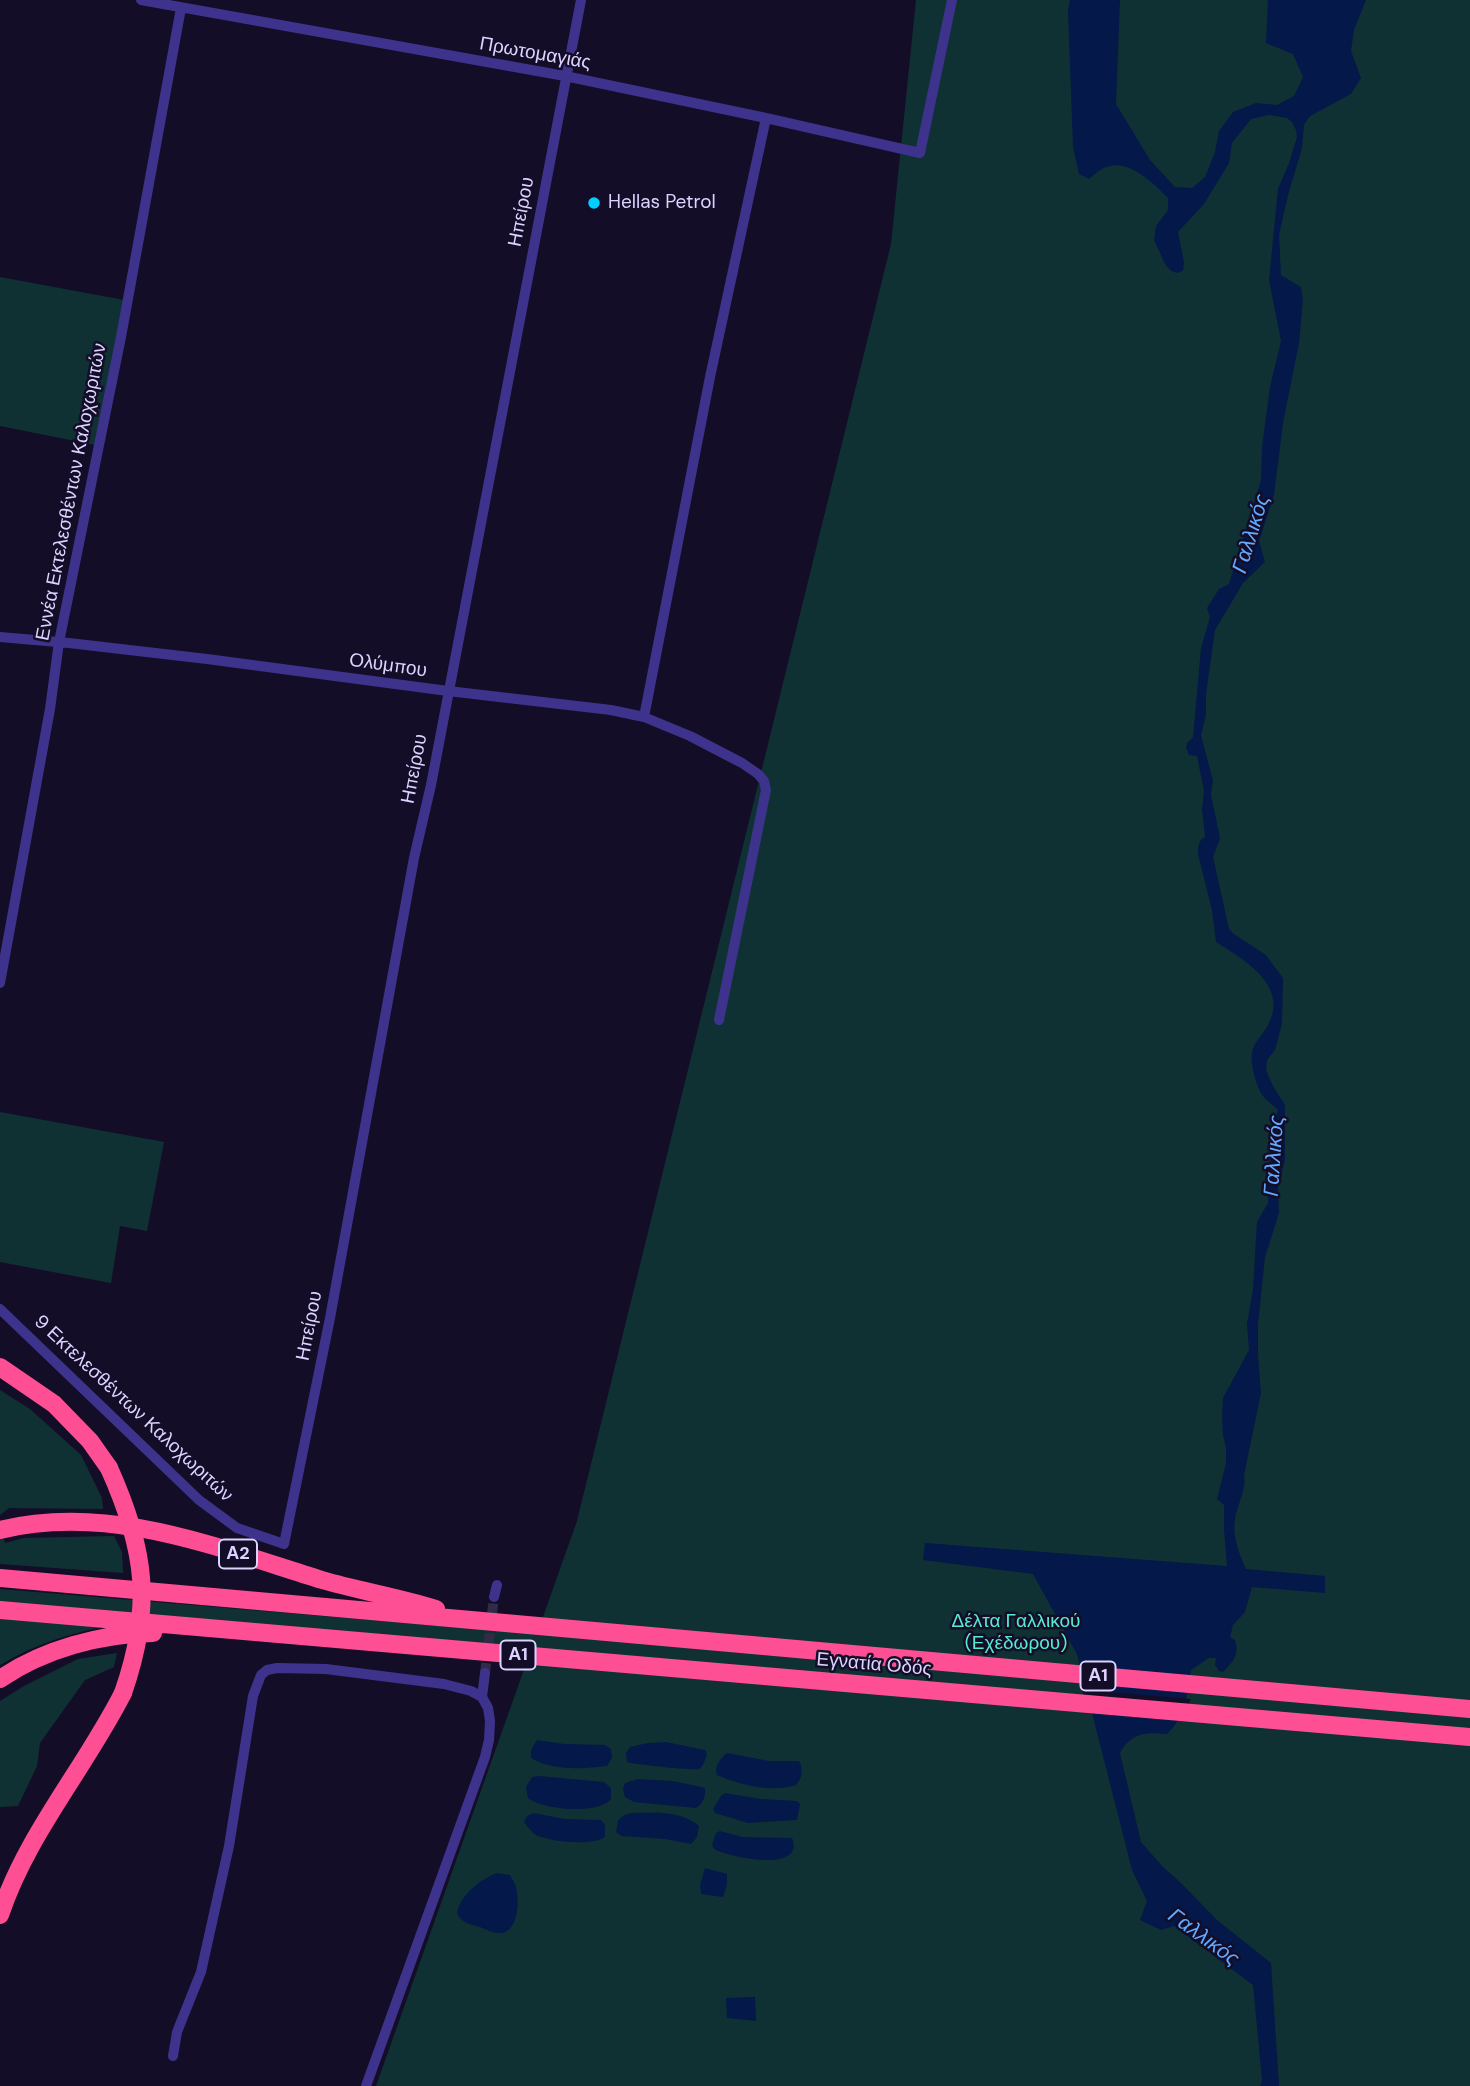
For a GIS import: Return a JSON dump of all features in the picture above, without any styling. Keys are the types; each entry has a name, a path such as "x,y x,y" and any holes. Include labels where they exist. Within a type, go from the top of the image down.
{"highway":[{"path":"0,1915 39,1833 123,1693 132,1665 142,1614 139,1556 129,1516 109,1468 90,1441 63,1412 37,1391 4,1371"},
{"name":"Α2","path":"2,1530 79,1521 133,1525 467,1619"},
{"name":"Α1","path":"0,1577 467,1619"},
{"name":"Α1","path":"0,1610 275,1634"},
{"name":"Εγνατία Οδός","path":"467,1619 1470,1709"},
{"path":"0,1679 40,1657 104,1638 150,1633 225,1636 275,1634"},
{"name":"Εγνατία Οδός","path":"275,1634 1470,1737"},
{"path":"1325,1696 1407,1693"},
{"path":"1322,1724 1400,1742"}],"street":[{"name":"Πρωτομαγιάς","path":"141,0 565,76 920,153 952,0"},
{"name":"Ηπείρου","path":"284,1544 330,1318 414,859 449,691 581,0"},
{"name":"Εννέα Εκτελεσθέντων Καλοχωριτών","path":"0,983 50,709 59,642 121,337 181,8"},
{"path":"645,717 708,390 766,118"},
{"name":"Ολύμπου","path":"0,637 207,659 611,710 645,717 690,736 742,763 758,774 764,781 766,790 719,1020"},
{"name":"9 Εκτελεσθέντων Καλοχωριτών","path":"0,1309 199,1500 237,1528 284,1544"},
{"path":"494,1597 497,1585"},
{"path":"173,2056 177,2032 201,1972 229,1846 253,1696 261,1675 267,1670 277,1668 326,1669 444,1684 471,1691 482,1697 488,1708 489,1740 366,2086"},
{"path":"482,1697 485,1673"}],"green space":[{"name":"Δέλτα Γαλλικού (Εχέδωρου)","path":"916,0 1470,0 1470,2086 376,2086 531,1650 0,1605 0,1589 537,1634 577,1521 891,244"},
{"path":"0,277 124,300 95,445 0,426"},
{"path":"0,1112 164,1142 147,1231 120,1226 111,1283 0,1262"},
{"path":"0,1390 30,1409 81,1455 102,1498 103,1509 9,1508 0,1515"},
{"path":"0,1529 5,1543 24,1538 114,1536 122,1552 123,1573 0,1564"},
{"path":"0,1617 116,1624 56,1639 0,1665"},
{"path":"117,1653 114,1667 85,1680 40,1743 37,1766 18,1806 0,1807 0,1701 78,1659"}],"water":[{"name":"Γαλλικός","path":"1070,0 1120,0 1116,104 1150,160 1175,187 1192,188 1205,177 1215,152 1219,131 1233,112 1256,103 1277,105 1294,96 1303,77 1293,54 1266,43 1268,0 1366,0 1354,30 1351,51 1361,78 1351,94 1310,116 1304,125 1302,148 1279,235 1281,275 1301,287 1303,300 1299,343 1283,423 1274,495 1259,541 1265,562 1243,583 1215,630 1206,694 1206,715 1201,735 1213,781 1211,795 1220,838 1213,857 1229,929 1266,955 1283,978 1282,1024 1275,1050 1267,1060 1266,1070 1285,1105 1285,1160 1278,1186 1279,1213 1265,1257 1258,1324 1261,1393 1244,1486 1235,1519 1235,1539 1246,1569 1325,1576 1325,1593 1252,1587 1245,1612 1233,1625 1230,1637 1235,1640 1237,1650 1230,1665 1223,1672 1219,1671 1215,1665 1216,1658 1209,1658 1191,1670 1185,1704 1173,1727 1167,1734 1139,1735 1129,1741 1120,1753 1141,1842 1217,1920 1271,1963 1279,2086 1260,2086 1262,2080 1253,1985 1174,1926 1161,1930 1140,1920 1147,1901 1132,1870 1077,1654 1033,1574 923,1560 925,1543 1227,1566 1224,1505 1217,1499 1226,1463 1223,1398 1249,1350 1247,1324 1253,1289 1257,1222 1268,1203 1268,1173 1278,1110 1260,1091 1252,1058 1255,1045 1268,1025 1273,1011 1273,998 1268,986 1250,965 1216,942 1212,910 1198,854 1199,844 1205,837 1202,810 1204,791 1197,756 1189,755 1186,748 1193,737 1201,648 1210,617 1207,608 1219,589 1229,584 1261,480 1262,447 1270,387 1281,341 1269,280 1278,189 1297,137 1296,130 1287,118 1269,115 1251,119 1232,143 1229,163 1204,204 1178,232 1184,262 1183,271 1171,271 1154,240 1156,226 1168,210 1168,198 1155,185 1129,168 1111,166 1089,179 1079,174 1073,147 1068,10"},
{"path":"537,1740 605,1745 611,1749 612,1758 607,1766 578,1768 549,1765 531,1758 531,1750"},
{"path":"666,1742 705,1750 707,1754 702,1766 699,1769 687,1769 627,1762 626,1753 630,1747"},
{"path":"727,1753 769,1761 799,1761 801,1777 796,1785 777,1788 735,1782 717,1775 718,1763"},
{"path":"532,1777 604,1782 611,1788 611,1799 605,1804 583,1809 558,1808 535,1802 528,1798 526,1787"},
{"path":"638,1779 672,1781 702,1787 705,1788 704,1797 696,1808 634,1802 625,1797 623,1789 625,1783"},
{"path":"725,1793 797,1801 800,1804 797,1820 748,1823 715,1813 713,1809"},
{"path":"649,1812 685,1817 699,1826 697,1837 691,1844 621,1836 616,1832 618,1820 632,1813"},
{"path":"534,1813 564,1819 601,1820 605,1825 605,1837 582,1842 542,1837 534,1834 524,1822 527,1816"},
{"path":"720,1831 742,1837 792,1838 793,1849 788,1856 777,1859 734,1856 714,1849 712,1845 716,1833"},
{"path":"705,1868 727,1874 723,1897 701,1894 700,1885"},
{"path":"497,1873 510,1875 517,1897 515,1920 508,1931 502,1933 466,1923 457,1913 462,1900 472,1888"},
{"path":"755,1997 756,2021 727,2018 726,1998"}],"pier":[{"path":"1082,1690 1191,1699 1181,1721 1088,1713"}],"tunnel":[{"path":"485,1673 494,1597"}],"place":[{"name":"Hellas Petrol","path":"594,203"}]}
